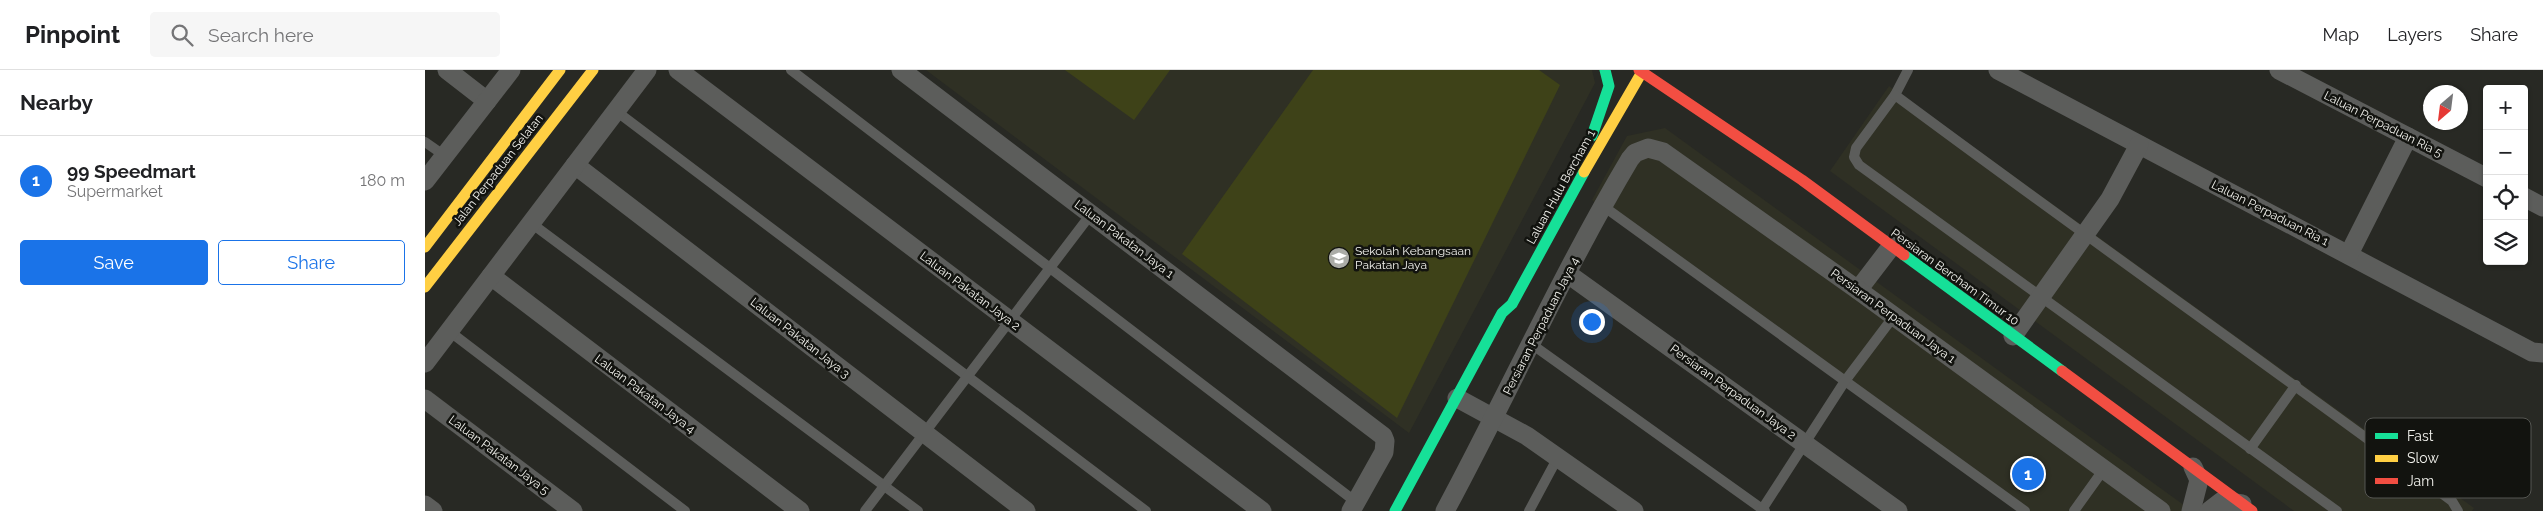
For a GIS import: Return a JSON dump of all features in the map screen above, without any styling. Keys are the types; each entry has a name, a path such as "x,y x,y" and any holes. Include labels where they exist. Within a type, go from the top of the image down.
{"street":[{"path":"447,70 487,101"},
{"path":"425,181 511,70"},
{"name":"Jalan Perpaduan Selatan","path":"425,247 560,70"},
{"name":"Jalan Perpaduan Selatan","path":"425,288 593,70"},
{"path":"425,363 647,70"},
{"name":"Laluan Pakatan Jaya 2","path":"678,70 1262,511"},
{"name":"Laluan Pakatan Jaya 1","path":"901,70 1379,432 1385,441 1384,452 1353,506"},
{"path":"1594,144 1609,86 1605,70"},
{"name":"Laluan Perpaduan Ria 1","path":"1998,70 2532,352 2543,353"},
{"name":"Laluan Hulu Bercham 1","path":"1594,144 1641,71"},
{"name":"Persiaran Bercham Timur 10","path":"1641,71 1894,243 2267,511"},
{"name":"Laluan Perpaduan Ria 5","path":"2283,71 2483,176"},
{"name":"Laluan Hulu Bercham 1","path":"1395,511 1502,313 1512,304 1594,144 1619,86"},
{"path":"1658,98 1675,100 1743,139"},
{"path":"1594,144 1634,107"},
{"name":"Persiaran Bercham Timur 10","path":"1742,125 1894,243"},
{"path":"2349,254 2408,137"},
{"path":"2016,332 2110,199 2139,145"},
{"name":"Persiaran Perpaduan Jaya 1","path":"1625,168 1635,153 1648,148 1656,148 1858,290 2161,511"},
{"name":"Laluan Pakatan Jaya 3","path":"575,165 1026,511"},
{"name":"Persiaran Perpaduan Jaya 4","path":"1445,511 1494,419 1529,343 1625,168"},
{"path":"2528,199 2543,207"},
{"path":"1858,290 1894,243"},
{"name":"Persiaran Perpaduan Jaya 2","path":"1567,274 1898,511"},
{"name":"Laluan Pakatan Jaya 4","path":"491,276 799,511"},
{"name":"Persiaran Bercham Timur 10","path":"2016,332 2247,508"},
{"path":"1457,398 1527,436 1558,457 1624,508"},
{"name":"Laluan Pakatan Jaya 5","path":"425,399 573,511"},
{"path":"2191,511 2199,480 2193,468"},
{"path":"2209,511 2222,501 2247,508"},
{"path":"425,505 433,511"}],"lane":[{"path":"791,70 1050,268 1353,506"},
{"path":"1908,70 1895,95 1856,148 1854,152 1856,162 2337,511"},
{"path":"1895,95 2085,236 2365,437"},
{"path":"616,111 1146,511"},
{"path":"425,142 445,156"},
{"path":"1603,206 2025,511"},
{"path":"865,511 1091,214"},
{"path":"531,223 918,511"},
{"path":"1529,343 1763,510 1845,382 1894,316"},
{"path":"449,331 685,511"},
{"path":"2250,449 2295,385"},
{"path":"1529,511 1558,457"},
{"path":"2074,511 2104,469"},
{"path":"2447,498 2458,511"}],"shaded area":[{"name":"Sekolah Kebangsaan Pakatan Jaya","path":"926,70 1592,70 1595,83 1409,433"},
{"path":"1889,86 2365,429 2365,498 2460,498 2474,508 2472,511 2294,511 1830,171"},
{"path":"1665,128 2192,511 2026,511 1592,200 1627,136"}],"green space":[{"path":"1065,70 1170,70 1134,120"},
{"name":"Sekolah Kebangsaan Pakatan Jaya","path":"1313,70 1539,70 1560,85 1397,418 1182,254"}],"traffic: fast":[{"path":"1592,136 1609,86 1605,70"},
{"path":"1395,511 1502,313 1512,304 1584,172"},
{"path":"1904,255 2062,371"}],"traffic: slow":[{"path":"425,247 560,70"},
{"path":"425,287 593,70"},
{"path":"1584,172 1642,72"}],"traffic: jam":[{"path":"1639,70 1802,180 1904,255"},
{"path":"2062,371 2252,511"}],"place":[{"name":"Sekolah Kebangsaan Pakatan Jaya","path":"1339,258"},
{"name":"99 Speedmart","path":"2028,474"}]}
